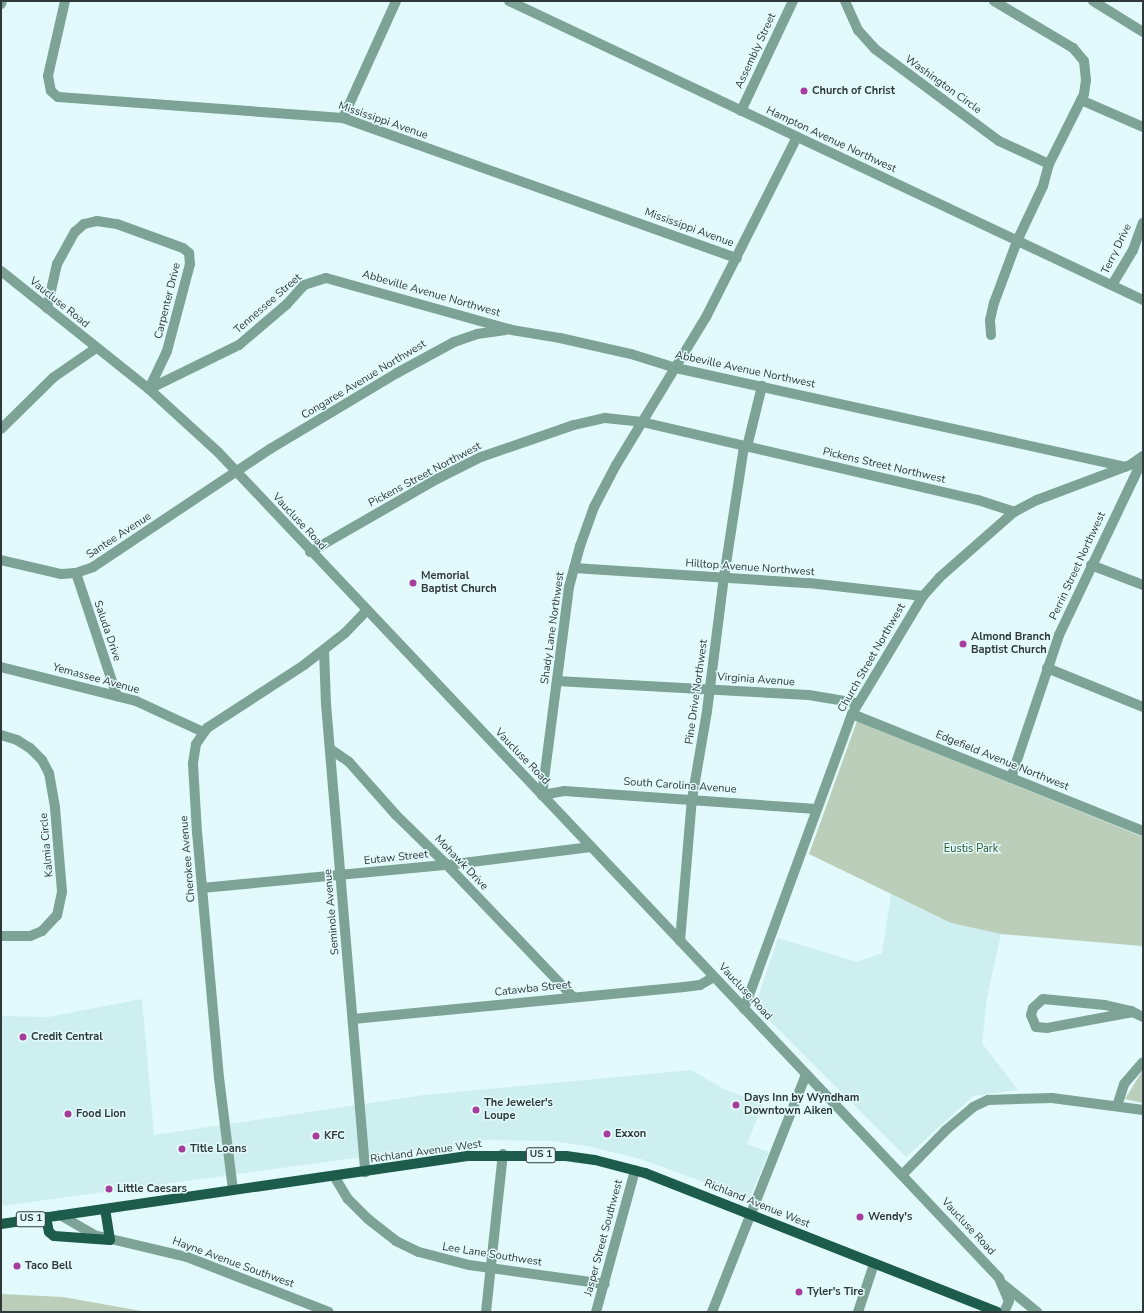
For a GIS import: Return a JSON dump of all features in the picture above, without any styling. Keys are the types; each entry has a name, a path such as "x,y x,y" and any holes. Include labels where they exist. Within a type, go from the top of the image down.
{"main road":[{"name":"Richland Avenue West","path":"1,1224 469,1156 503,1154 581,1158 635,1170 699,1193 750,1216 997,1312"},
{"path":"46,1217 49,1232 54,1236 110,1240 105,1209"}],"street":[{"name":"Mississippi Avenue","path":"65,1 48,76 51,91 58,97 343,118 737,258"},
{"path":"343,118 396,1"},
{"name":"Hampton Avenue Northwest","path":"509,1 1143,300"},
{"name":"Washington Circle","path":"845,1 858,30 875,49 999,141 1049,164"},
{"path":"991,335 990,320 994,303 1017,241 1043,186 1049,164 1080,100 1086,80 1086,66 1082,57 1068,44 994,1"},
{"path":"1093,1 1143,32"},
{"name":"Assembly Street","path":"741,110 788,3"},
{"path":"1080,100 1143,127"},
{"name":"Shady Lane Northwest","path":"542,795 558,681 566,604 574,568 594,507 642,422 676,368 737,258 797,137"},
{"name":"Carpenter Drive","path":"47,308 57,264 67,244 84,224 97,221 117,224 183,248 190,253 190,264 167,351 149,389"},
{"name":"Terry Drive","path":"1112,285 1132,250 1143,223"},
{"name":"Vaucluse Road","path":"1,271 149,389 199,433 310,552 902,1175 1002,1284"},
{"name":"Abbeville Avenue Northwest","path":"316,280 340,281 512,330 631,354 676,368 1125,467"},
{"name":"Tennessee Street","path":"149,389 239,345 287,304 304,285 316,280"},
{"name":"Congaree Avenue Northwest","path":"236,472 397,373 454,342 489,331 512,330"},
{"path":"1,429 54,377 96,348"},
{"name":"Pine Drive Northwest","path":"680,942 692,799 710,689 724,577 745,447 762,386"},
{"name":"Pickens Street Northwest","path":"310,552 437,479 512,446 596,420 615,418 642,422 978,500 1014,512"},
{"name":"Church Street Northwest","path":"744,1009 784,906 816,809 852,714 857,703 923,596 940,577 1014,512 1037,500 1125,467 1143,457"},
{"name":"Perrin Street Northwest","path":"1011,778 1047,668 1091,565 1139,474 1143,457"},
{"name":"Santee Avenue","path":"1,560 53,573 76,574 102,563 236,472"},
{"path":"1091,565 1143,585"},
{"name":"Hilltop Avenue Northwest","path":"574,568 724,577 892,590 923,596"},
{"name":"Saluda Drive","path":"76,574 117,696"},
{"path":"203,732 324,650 366,610"},
{"name":"Seminole Avenue","path":"324,650 330,749 365,1172"},
{"name":"Yemassee Avenue","path":"1,667 136,701 203,732"},
{"path":"1047,668 1143,707"},
{"name":"Virginia Avenue","path":"558,681 809,695 857,703"},
{"name":"Edgefield Avenue Northwest","path":"852,714 1143,831"},
{"name":"Cherokee Avenue","path":"203,732 196,744 194,764 202,888 219,1078 233,1190"},
{"name":"Kalmia Circle","path":"1,735 18,740 30,748 42,760 49,773 55,808 62,892 57,915 42,931 30,936 1,936"},
{"name":"Mohawk Drive","path":"330,749 348,762 396,815 448,865 573,996"},
{"name":"South Carolina Avenue","path":"542,795 564,791 816,809"},
{"name":"Eutaw Street","path":"202,888 448,865 591,847"},
{"name":"Catawba Street","path":"353,1019 573,996 700,985 714,977"},
{"path":"1133,1012 1047,1028 1036,1027 1031,1015 1033,1008 1043,999 1105,1004 1133,1012 1143,1017"},
{"path":"1117,1106 1124,1084 1143,1062"},
{"path":"712,1312 806,1075"},
{"path":"902,1175 946,1130 981,1102 1014,1098 1052,1098 1143,1110"},
{"path":"486,1312 492,1268 503,1154"},
{"name":"Jasper Street Southwest","path":"596,1312 605,1284 635,1170"},
{"name":"Lee Lane Southwest","path":"334,1176 348,1199 381,1231 396,1241 438,1258 492,1268 605,1284"},
{"name":"Hayne Avenue Southwest","path":"60,1215 87,1232 110,1240 187,1257 330,1312"},
{"path":"858,1312 874,1264"},
{"path":"1002,1284 1009,1303 1004,1312"},
{"path":"1002,1284 1037,1312"}],"shaded area":[{"path":"891,894 951,923 1001,934 987,997 982,1043 1018,1090 973,1096 906,1157 755,1006 778,938 857,962 882,953"},
{"path":"142,999 154,1135 424,1095 691,1070 724,1089 763,1104 747,1144 769,1152 749,1199 641,1159 587,1146 552,1141 488,1140 1,1206 1,1016 48,1017"}],"green space":[{"name":"Eustis Park","path":"857,721 1143,837 1143,949 1142,946 1001,934 951,923 809,854"},
{"path":"1143,1070 1143,1103 1125,1099"},
{"path":"1,1294 63,1297 147,1312 1,1312"}],"place":[{"name":"Church of Christ","path":"804,91"},
{"name":"Memorial Baptist Church","path":"413,583"},
{"name":"Almond Branch Baptist Church","path":"963,644"},
{"name":"Credit Central","path":"23,1037"},
{"name":"Days Inn by Wyndham Downtown Aiken","path":"736,1105"},
{"name":"The Jeweler's Loupe","path":"476,1110"},
{"name":"Food Lion","path":"68,1114"},
{"name":"Exxon","path":"607,1134"},
{"name":"KFC","path":"316,1136"},
{"name":"Title Loans","path":"182,1149"},
{"name":"Little Caesars","path":"109,1189"},
{"name":"Wendy's","path":"860,1217"},
{"name":"Taco Bell","path":"17,1266"},
{"name":"Tyler's Tire","path":"799,1292"}]}
